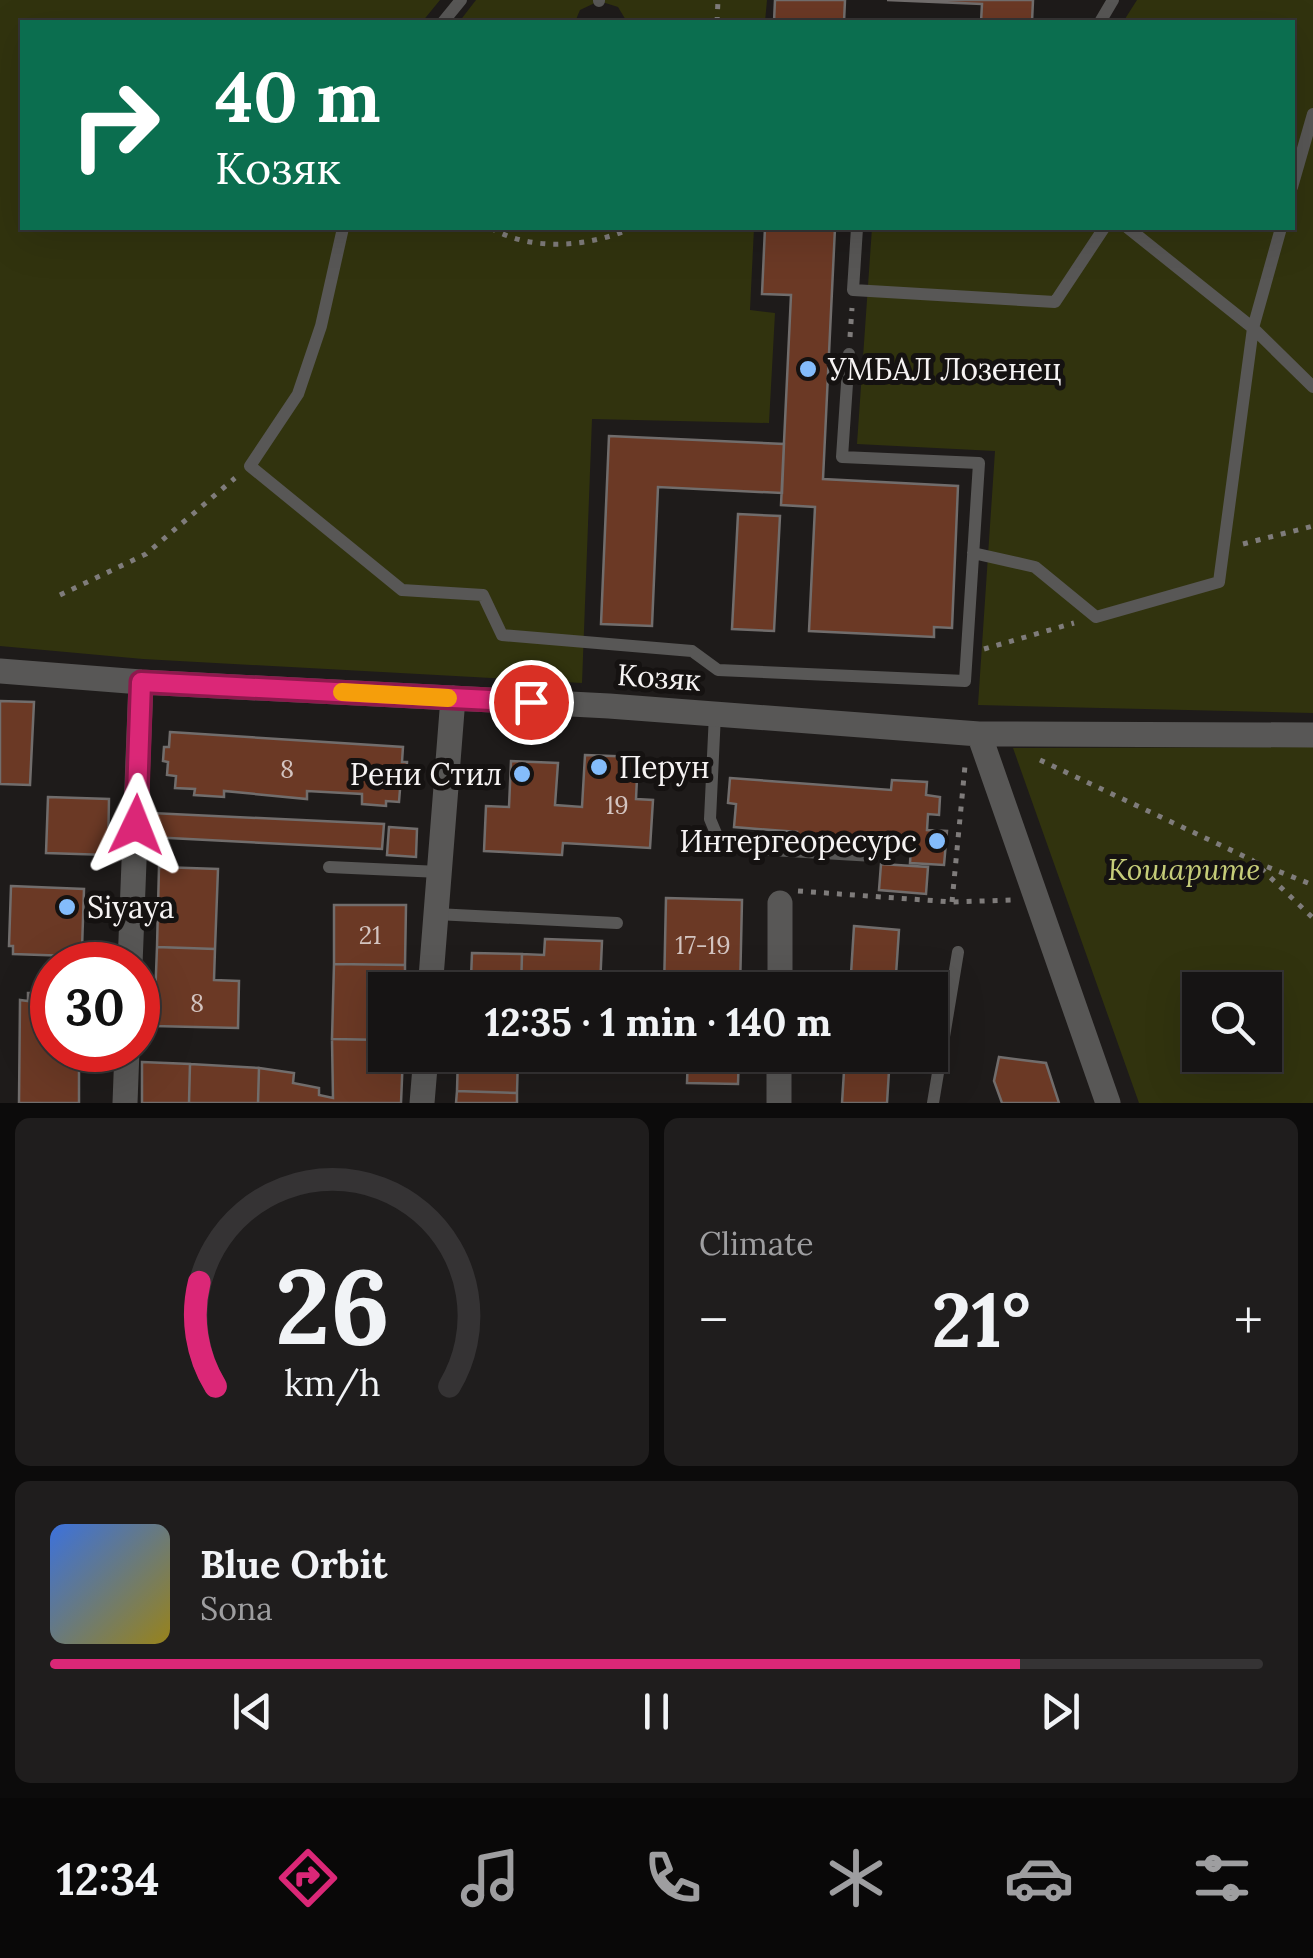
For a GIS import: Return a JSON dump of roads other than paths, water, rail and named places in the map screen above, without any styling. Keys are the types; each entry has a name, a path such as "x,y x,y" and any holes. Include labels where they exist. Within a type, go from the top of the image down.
{"street":[{"name":"Козяк","path":"0,670 980,734 1313,735"},
{"path":"131,942 141,682"},
{"path":"431,972 453,698"},
{"path":"980,734 1108,1103"},
{"path":"781,972 787,897"},
{"path":"124,1103 126,1072"},
{"path":"422,1103 425,1072"},
{"path":"779,1072 779,1103"}],"lane":[{"path":"446,20 462,0"},
{"path":"1295,177 1313,114"},
{"path":"343,230 320,326 298,394 250,466 402,590 482,595 502,636 692,652 718,670 965,682 980,463 842,457 849,354"},
{"path":"856,230 853,290 1055,302 1103,230"},
{"path":"1130,230 1253,328 1313,386"},
{"path":"974,553 1035,566 1096,617 1219,582 1253,328 1280,230"},
{"path":"715,714 710,819 720,842 734,848 874,856"},
{"path":"329,867 440,872"},
{"path":"436,914 617,923"},
{"path":"934,1103 958,952"}],"place":[{"name":"УМБАЛ Лозенец","path":"808,369"},
{"name":"Перун","path":"599,767"},
{"name":"Рени Стил","path":"522,774"},
{"name":"Интергеоресурс","path":"937,841"},
{"name":"Siyaya","path":"67,907"}],"park label":[{"name":"Кошарите","path":"1184,869"}]}
